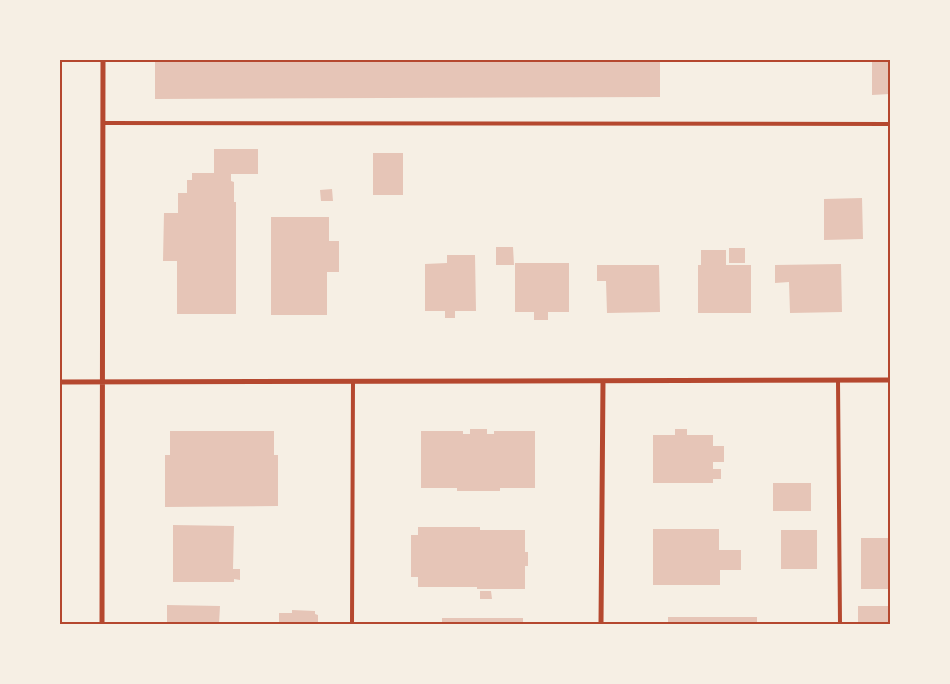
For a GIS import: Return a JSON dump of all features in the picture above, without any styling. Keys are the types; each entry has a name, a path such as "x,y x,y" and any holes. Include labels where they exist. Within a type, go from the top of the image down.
{"street":[{"path":"102,624 103,60"},
{"path":"60,382 890,380"},
{"path":"601,624 604,381"}],"lane":[{"path":"103,123 890,124"},
{"path":"352,624 353,381"},
{"path":"838,381 840,624"}],"building":[{"path":"155,60 660,60 660,97 155,99"},
{"path":"872,60 890,60 890,94 872,95"},
{"path":"214,149 258,149 258,174 231,174 231,181 234,182 234,202 236,202 236,314 177,314 177,261 163,261 164,213 178,213 178,193 187,193 187,180 192,180 192,173 214,173"},
{"path":"373,153 403,153 403,195 373,195"},
{"path":"332,189 333,201 321,201 320,190"},
{"path":"862,198 863,239 824,240 824,199"},
{"path":"271,217 329,217 329,241 339,241 339,272 327,272 327,315 271,315"},
{"path":"496,247 513,247 514,265 496,265"},
{"path":"729,248 745,248 745,263 729,263"},
{"path":"701,250 726,250 726,265 751,265 751,313 698,313 698,265 701,265"},
{"path":"447,255 475,255 476,311 455,311 455,318 445,318 445,311 425,311 425,264 447,263"},
{"path":"515,263 569,263 569,312 548,312 548,320 534,320 534,312 515,312"},
{"path":"841,264 842,312 790,313 789,282 775,283 775,265"},
{"path":"597,265 659,265 660,312 607,313 606,281 597,281"},
{"path":"470,429 487,429 487,434 494,434 494,431 535,431 535,488 500,488 500,491 457,491 457,488 421,488 421,431 463,431 463,434 470,434"},
{"path":"675,429 687,429 687,435 713,435 713,446 724,446 724,462 713,462 713,469 721,469 721,479 713,479 713,483 653,483 653,435 675,435"},
{"path":"170,431 274,431 274,455 278,455 278,506 165,507 165,455 170,455"},
{"path":"773,483 811,483 811,511 773,511"},
{"path":"173,525 234,526 233,569 240,569 240,580 234,579 234,582 173,582"},
{"path":"418,527 480,527 480,530 525,530 525,552 528,552 528,566 525,566 525,589 418,587 418,577 411,577 411,535 418,535"},
{"path":"653,529 719,529 719,550 741,550 741,570 720,570 720,585 653,585"},
{"path":"781,530 817,530 817,569 781,569"},
{"path":"861,538 890,538 890,589 861,589"},
{"path":"480,591 491,591 492,599 480,599"},
{"path":"167,605 220,606 219,624 167,624"},
{"path":"858,606 890,606 890,624 858,624"},
{"path":"292,610 315,611 315,614 318,615 318,624 279,624 279,613 292,613"},
{"path":"668,617 757,617 757,624 668,624"},
{"path":"442,618 523,618 523,624 442,624"}]}
